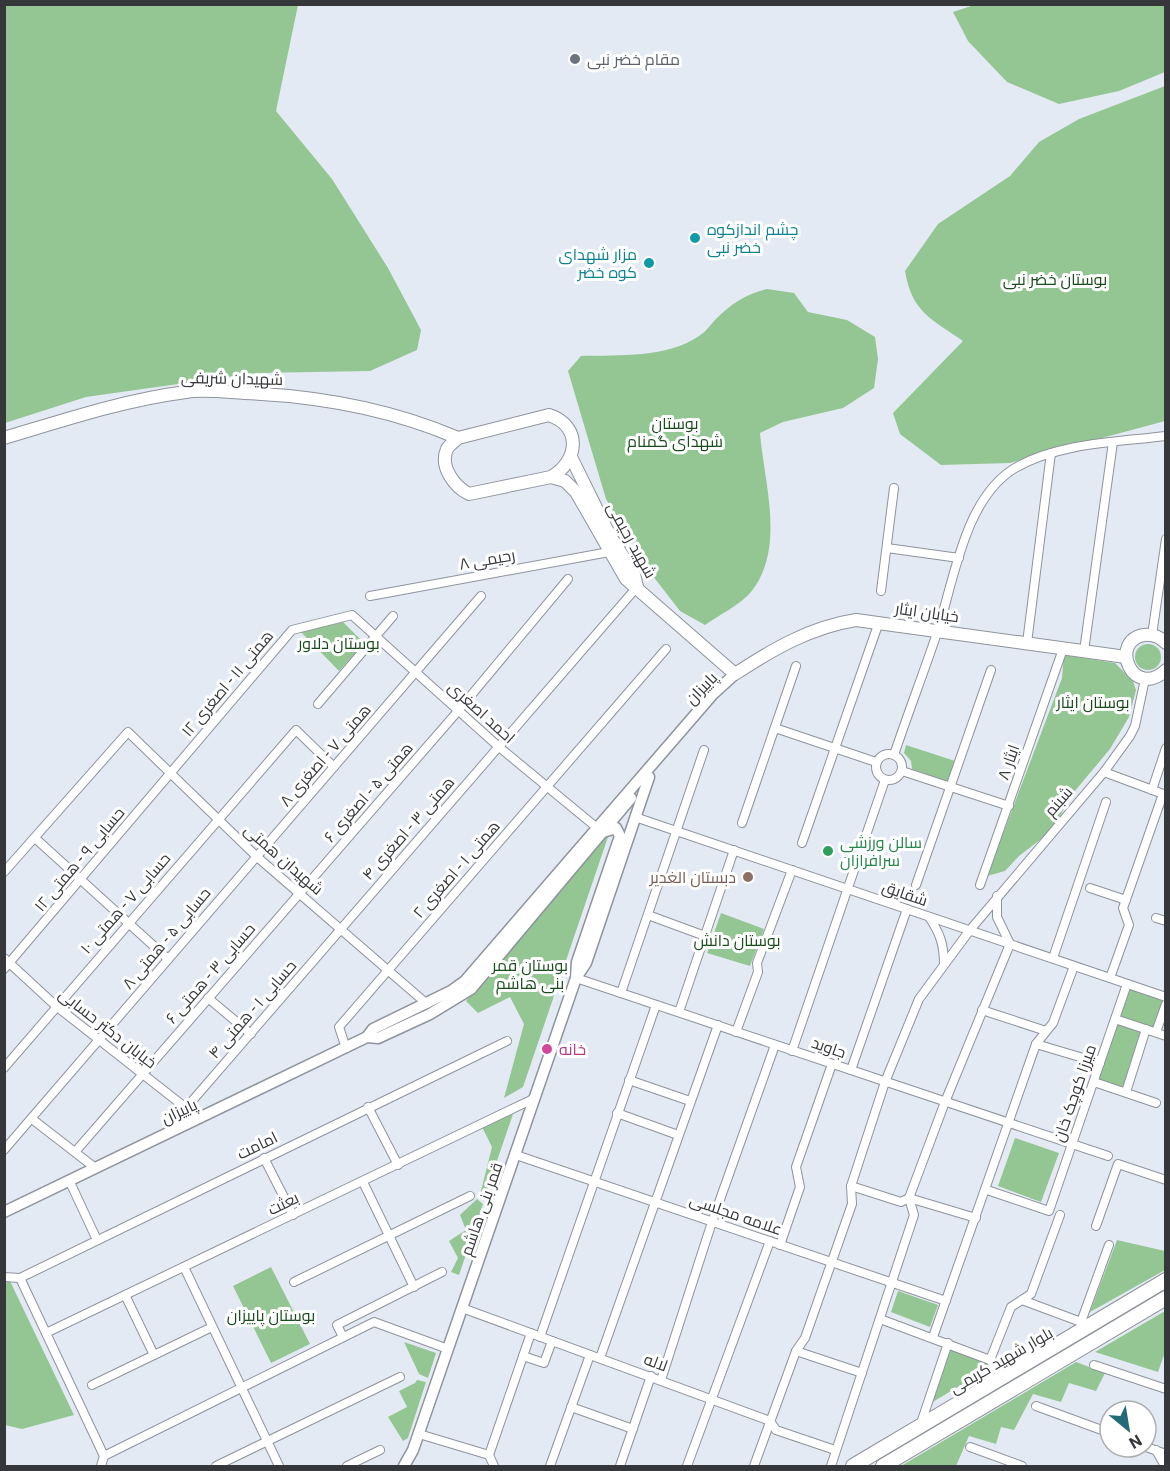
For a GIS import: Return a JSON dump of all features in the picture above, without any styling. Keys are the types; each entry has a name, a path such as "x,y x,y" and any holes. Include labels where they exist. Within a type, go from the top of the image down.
{"main road":[{"name":"شهیدان شریفی","path":"4,438 151,398 189,391 258,393 330,400 424,424 458,438"},
{"path":"549,415 560,418 570,431 573,445 571,457 562,470 551,477 469,494 458,489 451,480 446,459 447,449 458,438 549,415"},
{"name":"شهید رحیمی","path":"571,457 609,534 634,574 637,587 735,674"},
{"path":"551,477 565,480 576,492 626,579 637,587"},
{"name":"خیابان ایثار","path":"735,674 783,644 806,634 837,623 879,621 1126,657"},
{"path":"1166,644 1152,635 1134,640 1126,657 1129,669 1145,679 1153,678 1166,670"},
{"name":"بلوار شهید کریمی","path":"853,1467 1084,1325 1166,1281"},
{"name":"بلوار شهید کریمی","path":"883,1467 1166,1298"}],"street":[{"path":"894,755 938,630 966,534 988,493 1015,468 1051,453 1113,442 1166,436"},
{"path":"1084,651 1113,442"},
{"path":"1028,643 1051,453"},
{"path":"881,591 894,488"},
{"path":"1152,635 1166,539"},
{"path":"887,548 959,558"},
{"name":"رحیمی ۸","path":"370,596 609,552"},
{"name":"همتی ۵ - اصغری ۶","path":"300,892 458,711 568,579"},
{"name":"همتی ۳ - اصغری ۴","path":"341,929 637,587"},
{"name":"همتی ۷ - اصغری ۸","path":"256,856 481,596"},
{"name":"احمد اصغری","path":"352,615 499,747 599,829"},
{"name":"همتی ۱۱ - اصغری ۱۲","path":"169,774 292,630 352,615"},
{"path":"318,704 393,616"},
{"path":"801,843 879,621"},
{"name":"همتی ۱ - اصغری ۲","path":"346,1047 339,1027 666,649"},
{"name":"ایثار ۸","path":"980,885 1063,649"},
{"path":"742,823 796,666"},
{"path":"916,885 991,670"},
{"name":"پاییزان","path":"599,829 649,777 735,674"},
{"name":"پاییزان","path":"4,1212 367,1037 373,1029 453,1002 471,989 599,829 713,694 735,674"},
{"name":"شبنم","path":"754,1467 796,1351 805,1338 852,1204 851,1186 885,1082 919,999 997,896 1104,772 1135,726 1145,679"},
{"path":"775,729 876,762"},
{"name":"حسابی ۷ - همتی ۱۰","path":"4,1068 296,730 334,767"},
{"name":"شهیدان همتی","path":"34,838 128,732 216,820 300,892 428,1009"},
{"path":"1152,790 1166,748"},
{"path":"621,993 704,750"},
{"path":"876,762 885,754 894,755 900,760 902,771"},
{"path":"876,762 877,773 885,780 893,780 902,771"},
{"path":"902,771 1009,806"},
{"path":"1104,772 1164,794 1123,908 1129,925 1110,978"},
{"name":"حسابی ۹ - همتی ۱۲","path":"6,963 81,880 169,774"},
{"name":"قمر بنی هاشم","path":"404,1467 419,1434 516,1155 533,1099 576,978 586,963 649,777"},
{"path":"792,1050 885,780"},
{"path":"1053,958 1106,802"},
{"name":"شقایق","path":"635,817 1166,997"},
{"name":"قمر بنی هاشم","path":"576,978 577,962 620,836 616,828 599,829"},
{"path":"4,872 34,838 168,959"},
{"path":"679,1012 734,850"},
{"name":"حسابی ۵ - همتی ۸","path":"4,1150 256,856"},
{"path":"736,1032 758,972 757,963 792,870"},
{"path":"1090,888 1126,900"},
{"name":"حسابی ۳ - همتی ۶","path":"75,1152 300,892"},
{"path":"831,1467 914,1215 909,1198 945,1102 1010,944 997,917 997,896"},
{"path":"851,1070 907,909"},
{"path":"648,915 705,936"},
{"path":"929,916 940,933 944,948 944,964"},
{"path":"1156,918 1166,921"},
{"name":"حسابی ۱ - همتی ۴","path":"186,1108 341,929"},
{"name":"خیابان دکتر حسابی","path":"6,963 56,1006 186,1108 192,1121"},
{"path":"933,1337 987,1190 1036,1044 1053,1023 1074,966"},
{"name":"جاوید","path":"576,978 1108,1156"},
{"name":"میرزا کوچک خان","path":"987,1190 1049,1211 1127,984"},
{"path":"208,998 251,1034"},
{"path":"1155,1032 1166,1004"},
{"path":"540,1337 656,1005"},
{"path":"982,1010 1046,1030"},
{"path":"1115,1018 1166,1036"},
{"path":"600,1358 718,1025"},
{"path":"1126,1092 1146,1029"},
{"name":"امامت","path":"20,1278 507,1041"},
{"path":"1036,1044 1100,1063"},
{"path":"661,1380 712,1222 775,1045"},
{"path":"780,1245 800,1187 796,1167 832,1064"},
{"path":"629,1080 690,1101"},
{"path":"1094,1082 1156,1103"},
{"name":"بعثت","path":"46,1333 533,1099"},
{"path":"368,1107 398,1165"},
{"path":"617,1113 678,1135"},
{"path":"32,1119 94,1167"},
{"name":"علامه مجلسی","path":"516,1155 946,1301"},
{"path":"264,1158 293,1215"},
{"path":"1096,1226 1118,1164 1166,1180"},
{"path":"69,1180 97,1240"},
{"path":"363,1182 414,1287"},
{"path":"851,1186 901,1202 909,1198 976,1218"},
{"path":"294,1282 470,1196"},
{"path":"990,1360 1011,1306 1031,1294 1060,1215"},
{"path":"687,1467 770,1241"},
{"path":"1022,1300 1084,1325 1109,1245"},
{"path":"184,1268 279,1467"},
{"path":"344,1337 337,1324 442,1272"},
{"path":"4,1276 20,1278 104,1456 101,1467"},
{"path":"125,1295 154,1355"},
{"name":"لاله","path":"462,1308 770,1420 776,1430 835,1450"},
{"path":"880,1319 990,1360 1002,1377"},
{"path":"104,1456 374,1322 448,1349"},
{"path":"93,1385 212,1327"},
{"path":"494,1467 489,1455 531,1333"},
{"path":"523,1356 544,1363 552,1341"},
{"path":"920,1426 948,1343"},
{"path":"796,1351 862,1373"},
{"path":"550,1467 590,1354"},
{"path":"1094,1365 1166,1389"},
{"path":"216,1467 400,1377"},
{"path":"620,1467 651,1377"},
{"path":"1036,1406 1098,1429"},
{"path":"571,1407 633,1429"},
{"path":"419,1434 489,1455"},
{"path":"970,1447 1022,1467"},
{"path":"347,1467 380,1450"},
{"path":"413,1450 414,1467"}],"green space":[{"path":"5,4 298,5 276,111 332,179 388,268 421,330 417,350 370,371 256,373 86,397 5,423"},
{"path":"974,5 1165,5 1165,72 1119,91 1059,104 1007,82 968,41 953,12"},
{"name":"بوستان خضر نبی","path":"1165,86 1165,421 1010,463 941,465 900,434 893,413 963,341 925,314 918,306 908,285 905,271 938,224 1010,176 1039,142 1079,119"},
{"name":"بوستان شهدای گمنام","path":"767,289 794,293 808,312 847,320 875,337 878,359 874,388 843,408 783,422 760,433 770,515 768,556 762,575 751,592 735,606 705,625 680,611 649,571 606,499 568,371 581,356 642,354 658,352 686,343 704,332 733,304"},
{"name":"بوستان دلاور","path":"343,622 364,643 339,671 300,631"},
{"path":"1148,644 1158,647 1161,657 1158,667 1148,670 1138,667 1135,657 1138,647"},
{"name":"بوستان ایثار","path":"1064,655 1115,663 1133,681 1136,690 1129,717 1110,749 1069,798 1054,829 1019,856 1005,871 987,876 1062,678"},
{"path":"906,745 955,761 947,782 912,769 911,761 904,753"},
{"name":"بوستان قمر بنی هاشم","path":"609,834 523,1087 504,1098 524,1024 510,997 478,1013 466,1001"},
{"name":"بوستان دانش","path":"721,913 764,929 750,966 707,953"},
{"path":"1129,989 1165,1000 1153,1032 1144,1029 1124,1091 1096,1084"},
{"path":"513,1114 484,1199 480,1195 492,1147 482,1127"},
{"path":"1015,1138 1059,1153 1041,1202 998,1186"},
{"path":"477,1199 483,1204 459,1275 451,1272 458,1258 449,1241 466,1230 460,1215"},
{"path":"1117,1240 1165,1251 1165,1270 1090,1312"},
{"name":"بوستان پاییزان","path":"271,1267 310,1344 271,1363 233,1286"},
{"path":"4,1272 74,1415 22,1429 5,1425"},
{"path":"898,1291 938,1305 930,1327 891,1312"},
{"path":"1165,1311 1165,1352 1158,1372 1095,1352"},
{"path":"404,1342 436,1353 428,1378 419,1374"},
{"path":"949,1348 993,1366 931,1403"},
{"path":"1076,1362 1105,1373 1096,1391 1069,1383 1061,1402 1033,1394 1014,1430 1001,1427 996,1444 969,1436 956,1466 901,1466"},
{"path":"417,1380 426,1382 408,1438 403,1441 388,1417 407,1407 399,1391"}],"place":[{"name":"مقام خضر نبی","path":"575,59"},
{"name":"چشم اندازکوه خضر نبی","path":"695,238"},
{"name":"مزار شهدای کوه خضر","path":"649,263"},
{"name":"سالن ورزشی سرافرازان","path":"828,851"},
{"name":"دبستان الغدیر","path":"748,877"},
{"name":"خانه","path":"547,1049"}]}
